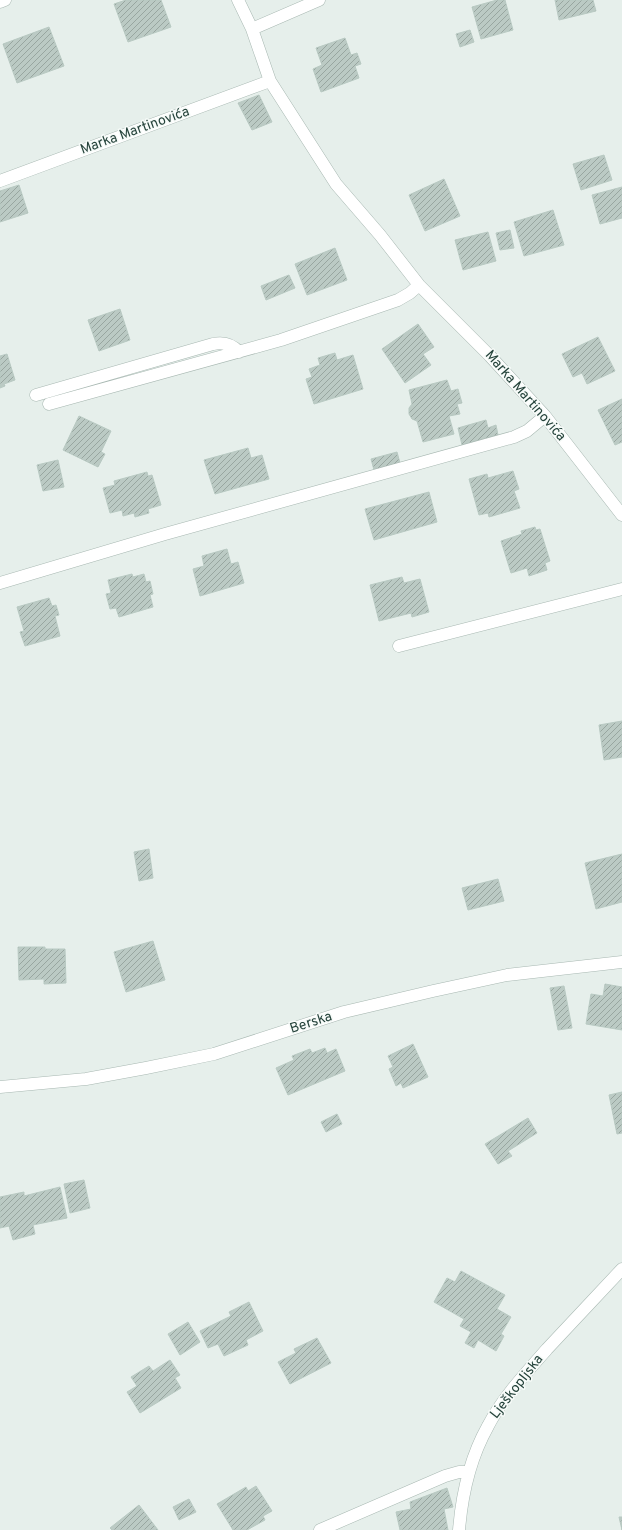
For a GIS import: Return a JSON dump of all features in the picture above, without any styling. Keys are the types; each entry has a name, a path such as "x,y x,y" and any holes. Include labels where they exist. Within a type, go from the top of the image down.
{"street":[{"path":"0,2 5,0"},
{"name":"Marka Martinovića","path":"238,0 252,29 270,81 336,184 380,235 419,285 490,356 545,416 622,515"},
{"path":"252,29 319,0"},
{"name":"Marka Martinovića","path":"0,181 270,81"},
{"path":"49,404 281,340 398,300 410,293 419,285"},
{"path":"36,395 213,344 222,343 230,345 238,352"},
{"path":"0,583 173,532 514,437 527,431 545,416"},
{"path":"399,646 622,589"},
{"name":"Berska","path":"0,1087 86,1079 146,1068 214,1054 344,1012 433,991 507,975 622,962"},
{"name":"Lješkopljska","path":"459,1530 463,1495 468,1472 488,1425 506,1397 528,1371 622,1269"},
{"path":"320,1530 445,1476 459,1472 468,1472"}],"building":[{"path":"126,0 161,0 171,27 128,42 114,4"},
{"path":"497,0 505,0 513,30 481,39 472,7"},
{"path":"555,0 593,0 596,11 559,20"},
{"path":"49,27 64,66 17,83 3,44"},
{"path":"470,30 474,42 460,47 456,34"},
{"path":"345,38 351,55 357,53 361,64 355,66 359,78 321,92 313,69 322,65 316,48"},
{"path":"259,95 272,122 252,130 238,103"},
{"path":"604,155 612,180 581,190 573,164"},
{"path":"444,179 460,216 425,231 409,195"},
{"path":"19,185 28,213 0,222 0,191"},
{"path":"622,187 622,218 600,224 592,195"},
{"path":"553,210 564,245 524,256 514,222"},
{"path":"510,230 514,248 500,250 496,233"},
{"path":"488,232 496,261 463,270 455,240"},
{"path":"335,248 347,280 307,295 295,264"},
{"path":"289,275 295,288 266,300 261,286"},
{"path":"120,309 130,340 99,351 88,320"},
{"path":"418,324 434,347 423,354 431,365 405,383 382,349"},
{"path":"598,337 615,371 587,384 582,373 573,377 562,354"},
{"path":"335,353 337,360 353,355 363,389 314,404 306,379 312,377 309,369 320,365 318,358"},
{"path":"7,354 15,380 4,384 5,386 0,388 0,356"},
{"path":"447,380 451,391 458,389 462,403 457,404 460,414 449,416 454,434 423,442 417,421 412,419 409,414 409,408 412,404 409,390"},
{"path":"622,399 622,442 615,445 598,410"},
{"path":"79,416 111,431 101,452 105,454 98,467 63,450"},
{"path":"486,420 488,428 496,425 498,435 462,445 458,428"},
{"path":"248,448 251,458 262,455 269,479 215,494 204,460"},
{"path":"397,452 400,463 374,470 371,459"},
{"path":"58,460 64,487 43,491 37,465"},
{"path":"513,471 519,489 514,491 520,508 489,517 488,513 479,515 469,479 487,474 488,478"},
{"path":"147,472 148,476 152,475 161,505 148,509 149,513 135,517 134,513 123,516 122,510 110,513 103,488 115,485 114,481"},
{"path":"429,492 437,522 374,540 365,509"},
{"path":"535,527 536,530 540,529 550,561 545,563 547,570 529,576 527,568 511,573 501,541 522,534 521,531"},
{"path":"227,549 231,564 238,562 244,583 200,596 193,569 204,566 202,556"},
{"path":"132,574 133,577 144,574 146,582 150,581 153,594 150,595 153,607 119,617 116,608 110,609 106,594 111,593 108,580"},
{"path":"402,577 404,583 420,579 429,612 412,617 411,613 379,621 370,585"},
{"path":"49,598 52,606 56,605 59,615 55,616 60,636 25,646 20,632 24,631 17,607"},
{"path":"622,721 622,757 604,760 599,725"},
{"path":"149,849 153,878 139,881 134,852"},
{"path":"622,854 622,902 596,909 585,863"},
{"path":"498,879 504,901 468,910 462,888"},
{"path":"153,941 165,980 126,992 114,952"},
{"path":"18,947 65,949 66,983 44,984 44,979 19,980"},
{"path":"605,984 622,987 622,1030 586,1024 591,994 603,996"},
{"path":"564,986 572,1028 558,1030 550,988"},
{"path":"413,1044 428,1077 403,1088 401,1083 396,1086 389,1069 393,1067 388,1056"},
{"path":"325,1048 327,1053 336,1049 345,1071 288,1095 276,1068 294,1060 292,1056 310,1049 312,1053"},
{"path":"622,1092 622,1133 617,1134 609,1095"},
{"path":"337,1114 342,1124 326,1132 321,1122"},
{"path":"528,1118 537,1133 508,1151 512,1156 498,1164 485,1144"},
{"path":"84,1180 90,1208 70,1213 64,1184"},
{"path":"60,1187 67,1218 33,1225 35,1234 13,1240 9,1226 0,1228 0,1197 24,1192 24,1196"},
{"path":"461,1271 505,1295 497,1309 511,1317 501,1334 504,1336 496,1351 478,1340 474,1348 465,1343 471,1332 460,1326 464,1319 434,1302 447,1278 455,1282"},
{"path":"249,1302 263,1331 246,1340 248,1345 224,1356 218,1344 208,1348 200,1331 231,1316 229,1312"},
{"path":"188,1322 200,1342 180,1355 168,1334"},
{"path":"317,1338 331,1363 290,1384 278,1362 296,1353 294,1349"},
{"path":"170,1360 180,1375 175,1378 181,1388 140,1413 127,1392 137,1386 131,1377 149,1366 153,1371"},
{"path":"256,1486 272,1511 263,1516 265,1520 247,1530 233,1530 217,1504 246,1487 248,1491"},
{"path":"447,1488 453,1507 444,1509 448,1530 400,1530 396,1512 411,1509 410,1502"},
{"path":"189,1499 196,1512 179,1520 173,1507"},
{"path":"139,1505 158,1530 112,1530 110,1528"},
{"path":"619,1517 622,1517 622,1530"}]}
